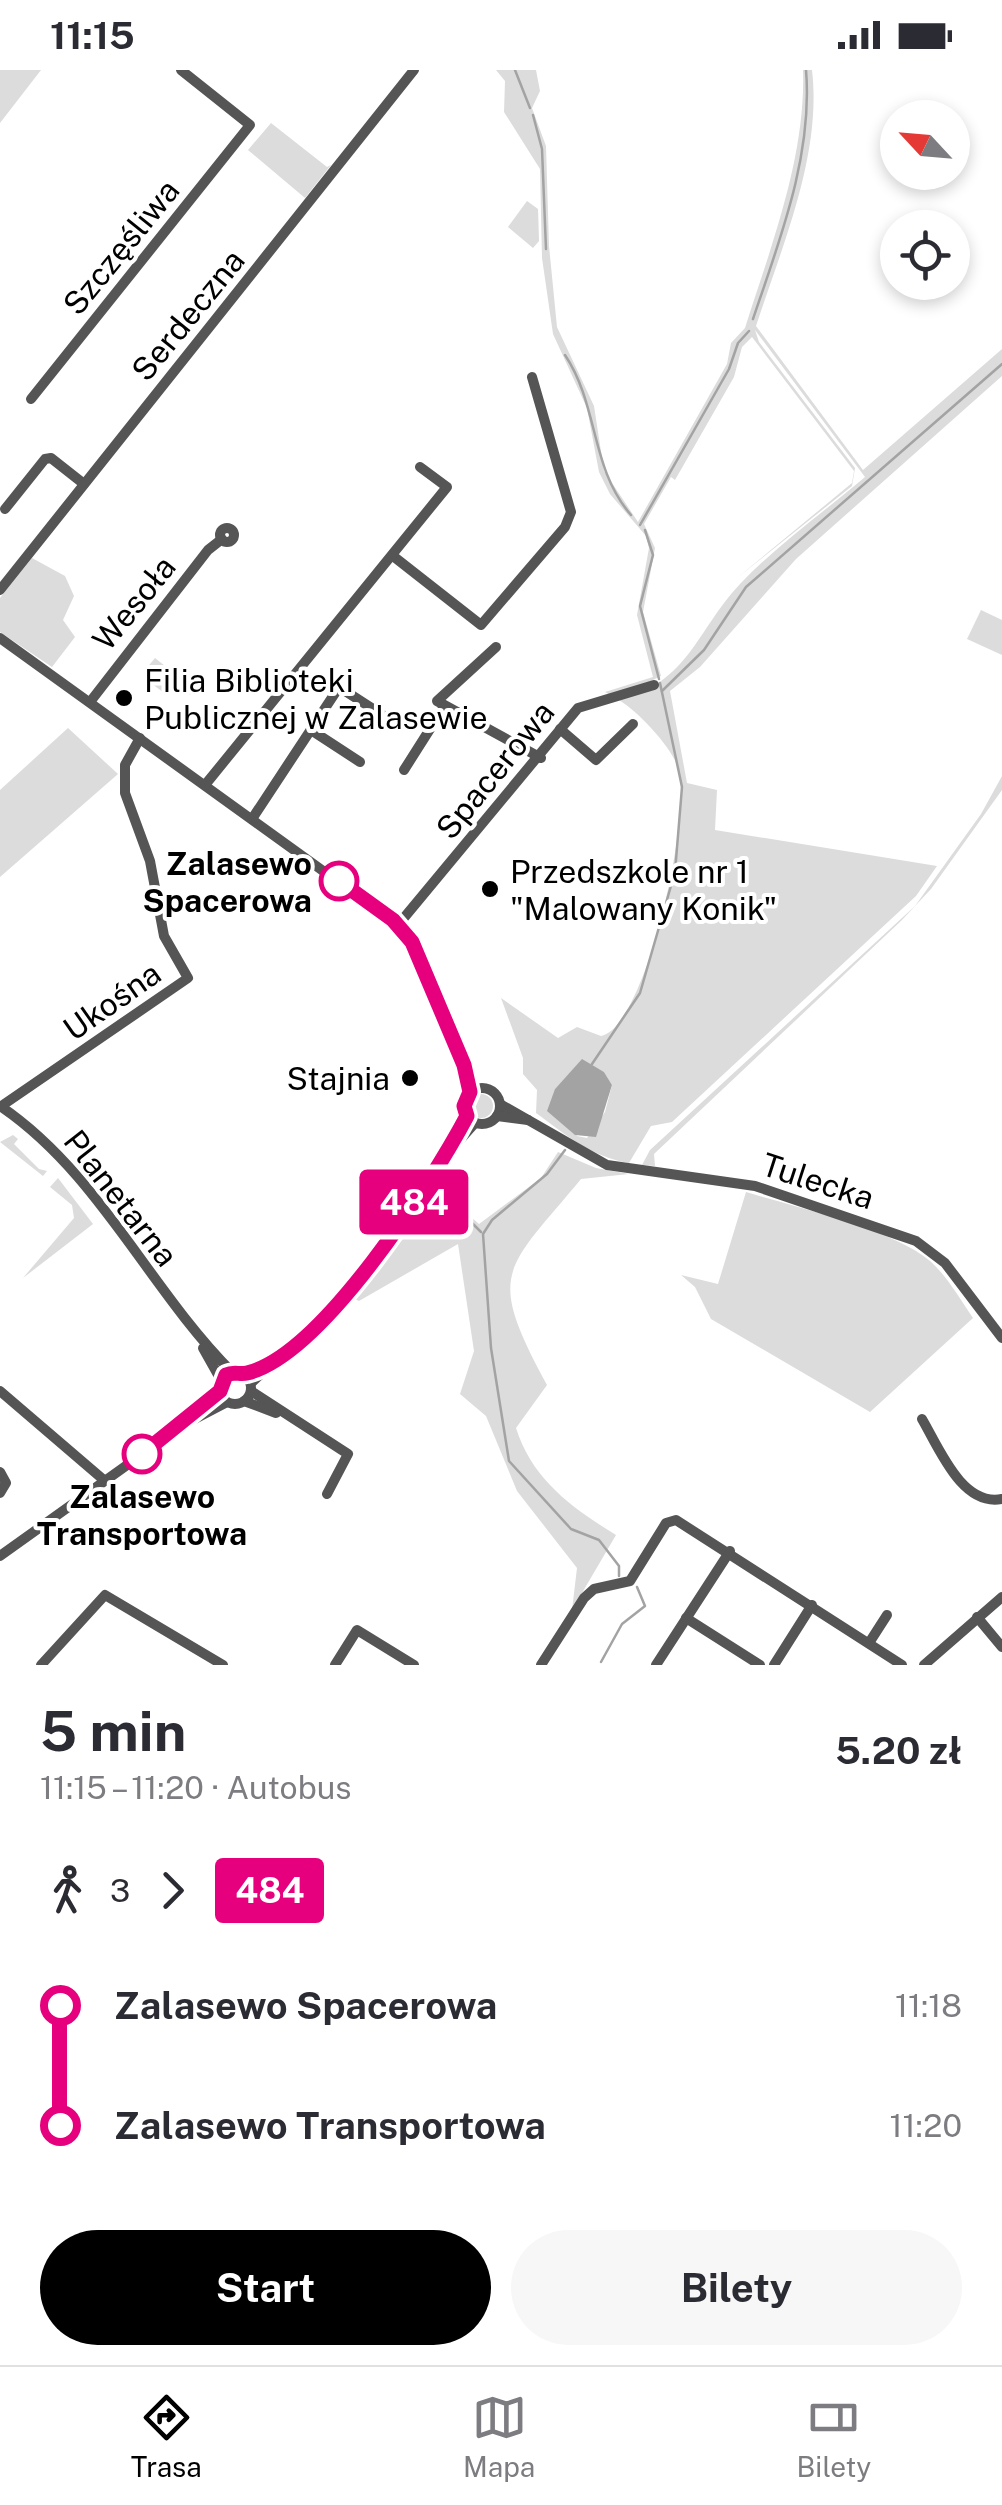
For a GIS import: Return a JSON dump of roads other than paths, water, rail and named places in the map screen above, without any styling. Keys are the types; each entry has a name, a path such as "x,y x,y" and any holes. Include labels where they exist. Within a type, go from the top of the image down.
{"street":[{"name":"Szczęśliwa","path":"31,399 250,125 181,70"},
{"name":"Serdeczna","path":"0,590 414,70"},
{"path":"392,556 481,625 565,527 572,502 532,377"},
{"path":"4,509 45,458 51,458 84,484"},
{"path":"205,785 447,487 420,467"},
{"name":"Wesoła","path":"90,702 208,550 222,539"},
{"path":"0,638 398,925 415,948 475,1090"},
{"path":"496,647 436,701 541,758"},
{"name":"Spacerowa","path":"398,925 541,758 578,708 654,685"},
{"path":"252,819 339,687 386,718"},
{"path":"404,770 444,707"},
{"path":"560,729 596,760 633,724"},
{"path":"310,730 360,762"},
{"name":"Ukośna","path":"0,1106 188,978 164,936 150,860 124,793 125,765 140,738"},
{"path":"471,1120 487,1123 498,1110 494,1092 475,1090"},
{"path":"471,1120 464,1106 475,1090"},
{"name":"Planetarna","path":"0,1106 43,1139 77,1176 192,1330 245,1384"},
{"name":"Tulecka","path":"498,1110 530,1120 607,1166 766,1188 916,1241 946,1262 1002,1338"},
{"path":"0,1556 183,1425 223,1391 245,1384 291,1348 353,1288 471,1120"},
{"name":"Planetarna","path":"192,1330 223,1391"},
{"path":"223,1391 245,1384"},
{"path":"245,1384 348,1454 327,1494"},
{"path":"0,1391 104,1481"},
{"path":"922,1420 959,1480 980,1498 1002,1500"},
{"path":"0,1472 6,1484 0,1493"},
{"path":"542,1665 584,1598 594,1589 630,1582 666,1523 676,1520 730,1551 750,1571 812,1605 902,1665"},
{"path":"656,1665 730,1551"},
{"path":"41,1665 105,1595 223,1665"},
{"path":"924,1665 1002,1598"},
{"path":"774,1665 812,1605"},
{"path":"868,1643 887,1615"},
{"path":"977,1616 1002,1646"},
{"path":"686,1618 760,1665"},
{"path":"336,1665 356,1630 414,1665"}],"waterway":[{"path":"515,70 530,108"},
{"path":"753,319 799,165 807,102 806,70"},
{"path":"533,115 542,149 546,249"},
{"path":"640,525 729,369 738,343 749,331"},
{"path":"565,355 584,395 608,477 631,515"},
{"path":"662,691 704,650 746,587 1002,364"},
{"path":"645,530 653,555 640,606 659,679"},
{"path":"592,1064 640,993 675,872 682,787 660,683"},
{"path":"565,1150 547,1174 492,1220 483,1234 491,1348 509,1461 571,1529 599,1540 619,1566 619,1576"},
{"path":"440,1191 481,1232"},
{"path":"601,1662 622,1624 645,1606 637,1587"}],"place":[{"name":"Filia Biblioteki Publicznej w Zalasewie","path":"124,698"},
{"name":"Zalasewo Spacerowa","path":"339,881"},
{"name":"Przedszkole nr 1 \"Malowany Konik\"","path":"490,889"},
{"name":"Stajnia","path":"410,1078"},
{"name":"Zalasewo Transportowa","path":"142,1454"}]}
